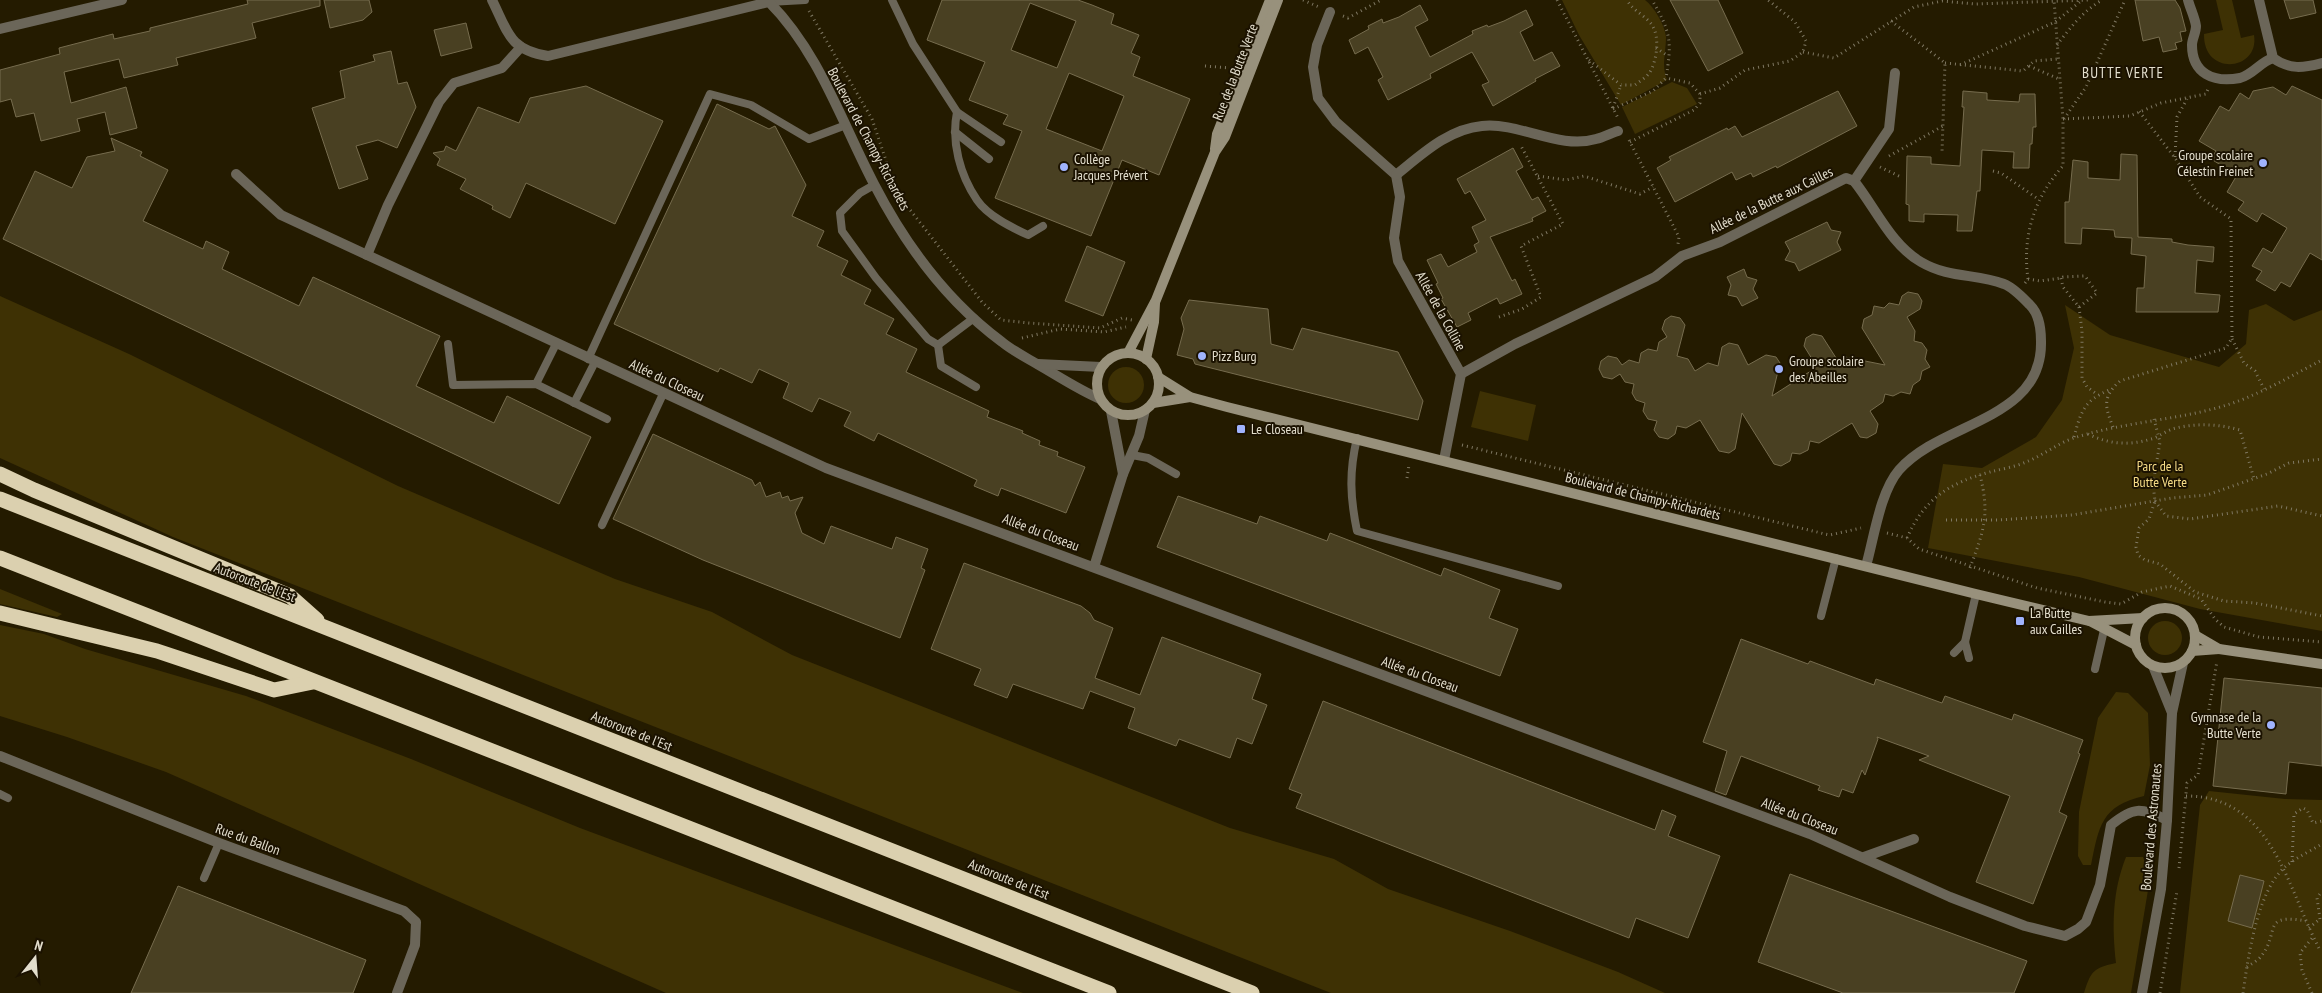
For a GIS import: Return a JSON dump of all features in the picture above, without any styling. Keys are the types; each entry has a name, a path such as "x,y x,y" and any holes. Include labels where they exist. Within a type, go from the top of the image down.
{"highway":[{"path":"0,474 34,490 290,596 324,626"},
{"name":"Autoroute de l’Est","path":"0,499 1252,993"},
{"path":"0,558 1109,993"},
{"path":"0,613 157,651 274,690 313,682"}],"street":[{"path":"0,30 122,0"},
{"path":"492,0 514,43 533,54 548,56 769,2"},
{"name":"Rue de la Butte Verte","path":"1215,152 1217,134 1270,0"},
{"name":"Rue de la Butte Verte","path":"1128,353 1156,300 1215,152 1225,137 1278,0"},
{"path":"2188,0 2196,26 2192,44 2196,66 2211,78 2222,80 2241,78 2253,73 2266,60 2273,58"},
{"path":"2259,0 2273,58 2283,66 2294,69 2322,63"},
{"name":"Boulevard de Champy-Richardets","path":"769,2 785,18 802,43 846,125 874,185 927,268 962,308 1001,342 1074,387 1100,399"},
{"path":"1330,12 1317,45 1313,67 1318,98 1336,122 1396,175 1435,144 1458,132 1482,126 1511,128 1569,141 1595,140 1619,126"},
{"path":"367,255 388,205 447,89 454,83 502,68 521,47"},
{"path":"1854,181 1889,129 1895,73"},
{"name":"Allée du Closeau","path":"236,174 281,214 556,344 826,468 1801,830 1950,897 2025,926 2065,936 2078,930 2086,922 2100,886 2111,825 2127,812 2149,811 2167,820"},
{"name":"Allée de la Colline","path":"1396,175 1400,196 1394,238 1398,261 1461,374"},
{"name":"Allée de la Butte aux Cailles","path":"1461,374 1515,344 1655,277 1682,256 1720,242 1846,178 1854,181 1896,240 1920,262 1948,274 2006,284 2032,307 2041,331 2041,359 2032,381 2023,393 2010,404 1940,440 1909,459 1891,483 1866,566"},
{"name":"Rue de la Butte Verte","path":"1146,359 1154,322 1156,300"},
{"path":"1094,567 1123,474 1132,455 1149,406 1158,390 1158,377 1146,359 1128,353 1108,360 1101,367 1096,383 1100,399 1111,411 1126,416 1149,406"},
{"name":"Boulevard de Champy-Richardets","path":"1037,364 1101,367"},
{"path":"1444,460 1461,374"},
{"name":"Boulevard de Champy-Richardets","path":"1158,377 1190,398 2089,621 2143,618 2160,608 2170,608 2187,617 2195,635 2219,649 2322,664"},
{"name":"Boulevard de Champy-Richardets","path":"1149,406 1190,398"},
{"path":"1111,411 1123,474"},
{"path":"2136,645 2136,631 2143,618"},
{"name":"Boulevard de Champy-Richardets","path":"2089,621 2136,645 2146,661 2153,666"},
{"path":"2172,713 2153,666 2173,667 2182,663 2192,651 2195,635"},
{"path":"2192,651 2219,649"},
{"name":"Boulevard des Astronautes","path":"2142,993 2160,888 2167,820 2172,713 2182,663"},
{"name":"Rue du Ballon","path":"0,756 219,843 404,911 416,922 416,945 397,993"},
{"path":"1864,857 1914,839"}],"lane":[{"path":"769,2 804,0"},
{"path":"892,0 913,44 957,112 1001,142"},
{"path":"574,403 591,360 710,94 752,105 808,139 846,125"},
{"path":"957,112 955,132 960,167 978,201 1007,226 1028,236 1043,226"},
{"path":"955,132 989,159"},
{"path":"874,185 860,193 840,213 842,231 876,278 928,338 938,346 941,366 976,387"},
{"path":"938,346 974,318"},
{"path":"448,344 453,385 536,384 607,419"},
{"path":"536,384 556,344"},
{"path":"602,525 664,394"},
{"path":"1357,438 1351,465 1351,502 1357,531 1558,586"},
{"path":"1132,455 1148,458 1176,474"},
{"path":"1821,616 1836,558"},
{"path":"1969,658 1965,642 1976,594"},
{"path":"2095,668 2104,630"},
{"path":"1954,653 1965,642"},
{"path":"0,794 8,798"},
{"path":"204,878 219,843"}],"path":[{"path":"804,0 872,119 897,192 982,302 1001,320 1100,328 1122,318 1132,320"},
{"path":"1557,0 1613,109 1619,126"},
{"path":"1587,58 1621,85 1635,85 1650,72 1656,48 1655,31 1652,24 1642,17 1627,0"},
{"path":"1613,109 1653,91 1666,78 1669,37 1667,25 1652,0"},
{"path":"1700,94 1720,88 1745,70 1790,61 1803,52 1806,41 1795,22 1768,0"},
{"path":"1924,0 1924,5"},
{"path":"2016,293 2028,279 2025,260 2030,227 2038,199 2048,183 2063,166 2064,119 2054,0"},
{"path":"1960,65 2055,22 2081,0"},
{"path":"1803,52 1834,58 1914,7 1942,1 1975,4 2090,0"},
{"path":"2057,45 2072,26 2092,6 2102,0"},
{"path":"2064,119 2086,87 2125,0"},
{"path":"1891,21 1945,63 2023,71 2034,61 2058,59"},
{"path":"1656,48 1668,56"},
{"path":"1942,152 1945,63"},
{"path":"1205,66 1236,68"},
{"path":"2029,66 2059,79"},
{"path":"1666,78 1690,83 1700,94 1700,103 1694,110 1630,142 1678,237 1677,242 1682,256"},
{"path":"2064,119 2130,116 2161,103 2206,94 2211,78"},
{"path":"1613,109 1621,85"},
{"path":"2175,158 2177,117 2187,98"},
{"path":"2139,111 2175,158 2200,197 2231,219 2232,338 2244,363 2255,370 2264,389"},
{"path":"1868,161 1876,164 1943,126"},
{"path":"1499,317 1522,309 1541,298 1522,246 1563,224 1511,128"},
{"path":"1868,161 1901,177"},
{"path":"1993,171 2001,173 2038,199"},
{"path":"1537,176 1566,180 1584,176 1640,194 1653,186"},
{"path":"2028,279 2040,281 2085,276 2097,293 2079,307"},
{"path":"2061,278 2063,287 2079,307 2082,332 2082,378 2087,387 2098,395"},
{"path":"1001,342 1060,329 1104,332 1126,327"},
{"path":"2074,437 2078,420 2091,398 2110,389 2120,381 2226,348 2232,338"},
{"path":"1908,538 1916,518 1932,500 1947,488 1980,475 2026,462 2074,437 2113,427 2201,411 2233,402 2322,360"},
{"path":"2110,389 2106,402 2113,427"},
{"path":"2154,419 2160,434 2153,484 2155,501 2149,519 2139,528 2137,537 2138,555 2145,560 2160,564 2195,592 2224,601 2255,603 2322,616"},
{"path":"2087,434 2104,442 2131,443 2154,439 2160,434 2190,425 2223,425 2240,430 2254,479"},
{"path":"1448,441 1825,534 1830,535 1857,528 1908,538 1919,549 1970,568 2037,588 2104,602 2121,604 2142,592 2170,586 2201,599 2215,619 2224,627 2259,637 2322,642"},
{"path":"1946,520 1985,520 2072,515 2155,501 2207,495 2254,479 2289,463 2322,459"},
{"path":"1970,568 1985,520 1985,496 1980,475"},
{"path":"2155,501 2166,516 2190,519 2278,506 2322,516"},
{"path":"2179,869 2187,783 2198,775 2217,663"},
{"path":"2186,796 2202,796 2217,800 2248,819 2268,838 2284,867 2306,922 2320,950"},
{"path":"2292,862 2294,814 2302,808 2307,810 2313,823 2322,821"},
{"path":"2243,993 2246,968 2264,897 2284,867 2322,844"},
{"path":"2160,993 2177,888"},
{"path":"2309,928 2321,918 2317,898 2322,891"},
{"path":"2246,968 2262,956 2272,928 2279,921 2287,918 2306,922"},
{"path":"2312,993 2302,970 2300,953 2313,937"}],"green space":[{"path":"1562,0 1645,0 1652,7 1664,27 1666,37 1664,64 1667,80 1621,105 1579,35"},
{"path":"2216,0 2232,0 2241,38 2254,35 2254,47 2249,56 2241,62 2221,63 2212,57 2206,48 2204,34 2223,30"},
{"path":"1672,82 1687,88 1697,104 1635,134 1622,107"},
{"path":"0,296 129,354 398,486 615,579 712,612 792,655 1230,828 1334,859 1388,889 1510,931 1618,972 1665,993 1331,993 173,537 0,458"},
{"name":"Parc de la Butte Verte","path":"2266,304 2294,321 2322,310 2322,631 2200,609 2079,577 1928,548 1943,464 1982,468 2036,437 2062,400 2074,348 2065,305 2110,335 2219,367 2246,344 2249,310"},
{"path":"1126,367 1138,373 1144,385 1138,397 1126,403 1114,397 1108,385 1114,373"},
{"path":"1480,391 1536,405 1528,441 1471,427"},
{"path":"0,589 62,614 57,617 0,604"},
{"path":"2165,621 2177,626 2182,638 2177,650 2165,655 2153,650 2148,638 2153,626"},
{"path":"0,625 44,634 85,649 246,696 411,759 580,828 1023,993 666,993 166,772 67,737 0,716"},
{"path":"2116,692 2128,693 2148,713 2150,765 2144,796 2130,800 2110,812 2100,829 2091,865 2083,865 2078,856 2079,812 2098,718"},
{"path":"2209,791 2285,799 2322,800 2322,993 2180,993 2200,805"},
{"path":"2126,857 2143,857 2150,878 2131,993 2084,993 2094,972 2102,967 2116,963 2114,910 2118,883"}],"building":[{"path":"247,0 320,0 320,6 252,23 256,38 176,58 178,65 124,78 119,59 64,72 71,103 126,87 137,128 110,135 105,112 77,119 80,131 41,141 34,113 16,117 11,99 0,102 0,70 60,54 59,48 113,34 114,39 150,31 150,28 248,4"},
{"path":"324,0 369,0 372,12 363,20 330,28"},
{"path":"942,0 1078,0 1114,14 1111,24 1139,35 1131,53 1140,57 1133,76 1190,99 1159,175 1122,160 1091,236 995,198 1022,131 1003,124 1008,115 969,100 985,62 927,40","holes":["1030,3 1076,21 1057,68 1011,50","1069,73 1124,96 1102,151 1046,129"]},
{"path":"1670,0 1718,0 1743,53 1708,71"},
{"path":"2135,0 2175,0 2180,8 2186,31 2180,32 2182,41 2175,43 2177,49 2163,52 2159,37 2143,41"},
{"path":"2284,0 2313,0 2316,13 2290,19"},
{"path":"1420,5 1428,20 1415,27 1430,57 1473,34 1472,31 1504,21 1526,10 1533,25 1520,32 1534,61 1552,52 1560,66 1535,79 1536,81 1493,106 1482,85 1489,82 1472,52 1430,74 1431,78 1388,100 1378,80 1383,77 1368,47 1355,54 1349,40 1369,29 1368,26 1382,19 1383,23 1399,17"},
{"path":"466,23 472,48 441,56 434,30"},
{"path":"391,51 398,84 407,82 416,107 397,148 378,140 356,146 368,179 339,189 312,108 345,98 340,71 375,61 373,55"},
{"path":"586,86 663,121 615,224 526,183 510,218 492,209 493,206 460,189 466,179 437,165 440,159 433,153 444,151 446,146 456,151 478,107 519,123 530,98"},
{"name":"Groupe scolaire Célestin Freinet","path":"2292,86 2322,100 2322,260 2310,253 2290,287 2281,282 2275,291 2256,280 2262,271 2252,266 2263,248 2272,253 2287,228 2262,213 2257,222 2238,210 2244,202 2227,192 2237,175 2211,159 2216,151 2199,141 2220,106 2229,111 2240,93 2249,99 2253,91 2273,87 2286,95"},
{"path":"1838,91 1857,126 1777,168 1776,166 1753,177 1751,173 1736,180 1732,172 1675,202 1657,168 1671,160 1669,157 1727,128 1728,130 1735,126 1742,137"},
{"path":"1963,91 1987,93 1987,100 2019,102 2020,94 2035,94 2036,127 2033,127 2032,144 2030,144 2029,168 2013,168 2014,152 1982,150 1980,191 1977,191 1972,231 1957,231 1958,215 1924,214 1924,222 1909,221 1909,205 1906,204 1907,156 1931,157 1931,164 1960,166 1964,107 1962,107"},
{"path":"717,104 769,129 775,126 806,185 792,216 824,231 817,246 848,261 841,275 871,290 864,304 894,319 886,334 917,349 906,372 989,411 987,417 1023,431 1022,433 1040,441 1039,445 1058,452 1057,456 1085,467 1066,513 1001,488 998,496 974,486 977,480 878,433 874,441 844,426 851,412 819,398 812,412 783,398 789,383 759,369 752,383 720,368 718,372 614,324"},
{"path":"111,138 142,152 140,156 168,170 143,221 203,249 206,241 229,252 222,269 299,306 313,277 440,336 416,386 494,423 507,396 591,437 559,504 3,239 35,171 72,188 87,157 115,151"},
{"path":"1513,148 1523,167 1516,171 1532,200 1538,197 1546,211 1532,218 1533,221 1490,237 1512,281 1515,279 1522,294 1500,304 1497,298 1468,313 1471,320 1457,327 1441,299 1443,298 1436,284 1438,283 1427,260 1441,254 1448,267 1477,252 1474,245 1479,242 1472,227 1486,220 1470,191 1465,194 1457,179"},
{"path":"2121,154 2137,155 2138,237 2172,239 2172,242 2214,247 2213,262 2197,260 2195,293 2220,295 2218,312 2136,312 2137,288 2144,288 2146,256 2131,254 2132,238 2115,237 2114,230 2082,228 2081,244 2065,243 2065,202 2069,202 2073,160 2088,162 2088,178 2120,180"},
{"path":"1827,222 1831,230 1841,232 1837,242 1841,250 1799,271 1795,263 1785,260 1790,251 1785,242"},
{"path":"1087,246 1125,262 1103,316 1065,301"},
{"path":"1744,269 1747,277 1757,280 1753,289 1758,298 1742,306 1737,297 1728,295 1731,285 1727,277"},
{"path":"1908,292 1918,294 1922,301 1920,309 1907,317 1915,331 1914,341 1922,343 1927,350 1925,359 1930,367 1922,371 1920,380 1913,385 1910,394 1901,392 1893,396 1885,394 1883,402 1870,411 1878,424 1876,433 1867,438 1860,437 1852,423 1819,443 1810,441 1808,450 1800,454 1792,453 1790,461 1781,466 1774,464 1742,413 1735,449 1729,453 1719,451 1700,420 1686,428 1677,426 1675,434 1668,439 1659,437 1654,430 1657,421 1648,419 1643,411 1645,403 1636,400 1632,393 1634,384 1625,382 1620,374 1612,379 1603,377 1599,369 1601,361 1608,356 1617,358 1622,365 1629,360 1639,363 1641,353 1648,349 1657,351 1659,342 1667,337 1662,329 1665,320 1671,316 1680,318 1685,325 1677,356 1688,359 1695,371 1708,363 1718,366 1722,347 1729,343 1738,345 1748,365 1766,355 1776,357 1780,363 1772,396 1817,367 1804,346 1806,338 1813,334 1822,336 1838,361 1845,357 1885,365 1862,328 1864,319 1872,315 1874,306 1884,308 1889,303 1899,305 1902,296"},
{"path":"1189,300 1268,309 1271,344 1293,350 1302,328 1398,352 1423,401 1418,420 1195,364 1193,359 1177,355 1184,329 1181,318"},
{"path":"653,434 752,480 755,486 760,482 766,497 780,492 782,498 788,496 790,501 803,497 795,513 802,533 824,544 831,526 892,549 896,537 928,549 921,568 925,570 900,638 703,560 613,519"},
{"path":"1178,496 1257,524 1260,516 1327,541 1330,533 1441,576 1444,568 1500,590 1489,618 1518,629 1500,676 1157,547"},
{"path":"964,563 1081,606 1090,613 1094,620 1113,628 1095,678 1140,695 1162,637 1261,674 1252,699 1267,705 1252,744 1237,738 1230,758 1179,739 1176,746 1128,728 1135,708 1090,691 1083,709 1013,684 1007,698 974,685 981,669 931,649"},
{"path":"1741,639 1808,664 1810,661 1874,685 1876,679 1942,703 1945,696 2012,720 2014,714 2083,740 2078,753 2080,754 2059,812 2067,816 2033,904 1976,882 2010,796 1919,760 1929,756 1877,737 1878,739 1865,775 1862,770 1853,793 1842,789 1839,797 1818,790 1820,786 1741,756 1726,795 1715,791 1727,751 1703,742"},
{"name":"Gymnase de la Butte Verte","path":"2224,678 2322,688 2322,766 2289,762 2286,794 2213,786"},
{"path":"1323,701 1655,830 1662,810 1676,816 1668,836 1720,856 1688,938 1636,918 1629,938 1296,808 1302,794 1289,789"},
{"path":"1790,874 2027,961 2014,993 1843,993 1758,962"},
{"path":"2240,875 2264,881 2252,928 2228,921"},
{"path":"178,886 366,960 353,993 131,993"}],"place":[{"name":"Groupe scolaire Célestin Freinet","path":"2263,163"},
{"name":"Collège Jacques Prévert","path":"1064,167"},
{"name":"Pizz Burg","path":"1202,356"},
{"name":"Groupe scolaire des Abeilles","path":"1779,369"},
{"name":"Le Closeau","path":"1241,429"},
{"name":"La Butte aux Cailles","path":"2020,621"},
{"name":"Gymnase de la Butte Verte","path":"2271,725"}],"district":[{"name":"BUTTE VERTE","path":"2123,72"}]}
